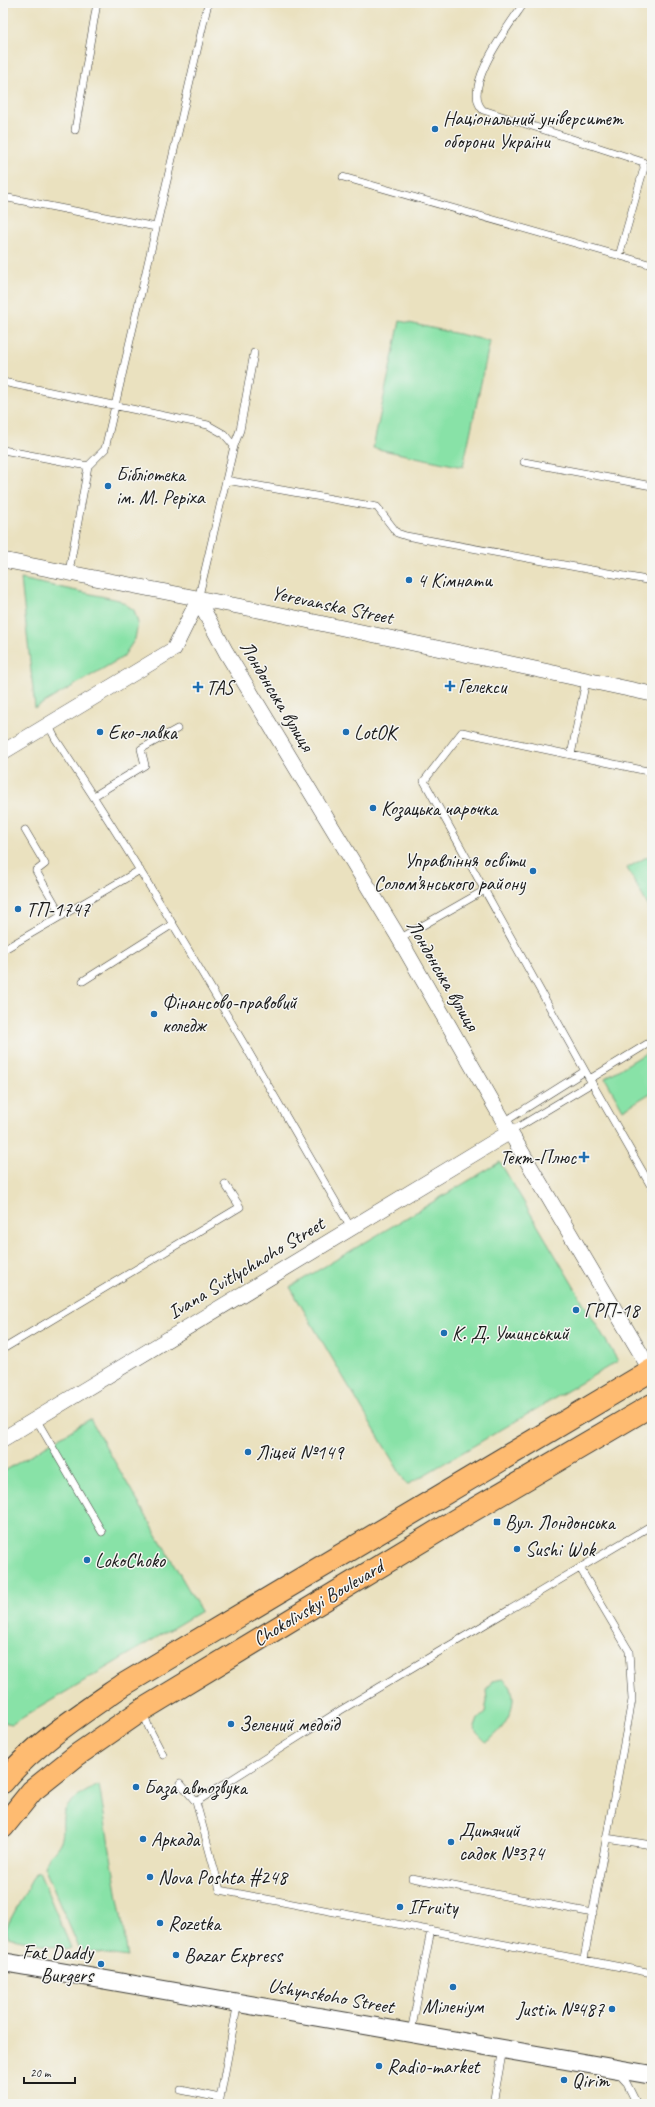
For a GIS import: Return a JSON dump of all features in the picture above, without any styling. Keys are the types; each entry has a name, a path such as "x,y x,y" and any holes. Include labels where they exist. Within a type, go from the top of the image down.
{"main road":[{"name":"Chokolivskyi Boulevard","path":"4,1779 20,1762 78,1716 123,1685 652,1370"},
{"name":"Chokolivskyi Boulevard","path":"3,1827 32,1791 77,1755 142,1710 456,1520 652,1405"}],"street":[{"name":"Yerevanska Street","path":"3,560 69,572 198,600 263,611 652,694"},
{"path":"3,752 174,648 198,600"},
{"name":"Лондонська вулиця","path":"198,600 226,652 400,939 507,1127 652,1370"},
{"name":"Ivana Svitlychnoho Street","path":"3,1439 159,1348 351,1228 507,1127"},
{"name":"Ushynskoho Street","path":"3,1962 652,2075"}],"lane":[{"path":"75,130 97,3"},
{"path":"524,3 491,53 483,70 479,83 479,104 484,110 643,162 644,168 619,256"},
{"path":"69,572 88,466 105,449 207,4"},
{"path":"343,177 652,265"},
{"path":"3,197 156,227"},
{"path":"198,600 234,446 240,430 254,353"},
{"path":"3,382 208,426 224,434 234,446"},
{"path":"3,450 88,466"},
{"path":"524,462 652,486"},
{"path":"226,480 377,507 397,533 406,536 652,581"},
{"path":"571,755 586,680"},
{"path":"48,724 55,738 94,796 140,870 236,1028 351,1228"},
{"path":"94,796 145,765 141,749 177,729"},
{"path":"652,772 462,732 424,781 585,1071 652,1188"},
{"path":"25,830 45,864 36,871 62,916"},
{"path":"3,950 140,870"},
{"path":"400,939 485,890"},
{"path":"83,981 173,924"},
{"path":"507,1127 591,1081 652,1041"},
{"path":"507,1127 585,1071"},
{"path":"3,1349 240,1206 225,1184"},
{"path":"36,1419 102,1532"},
{"path":"196,1802 341,1710 652,1525"},
{"path":"580,1568 629,1651 632,1700 584,1960"},
{"path":"142,1710 149,1728 163,1755"},
{"path":"180,1783 196,1802 220,1890 652,1973"},
{"path":"606,1838 652,1845"},
{"path":"412,1878 593,1912"},
{"path":"411,2032 431,1930"},
{"path":"181,2090 219,2101 238,2002"},
{"path":"493,2104 503,2048"},
{"path":"612,2067 626,2082 637,2104"}],"green space":[{"path":"400,321 490,341 463,467 373,448"},
{"path":"21,579 119,600 134,610 138,623 135,639 123,657 35,708"},
{"path":"652,854 652,913 627,868"},
{"path":"651,1050 652,1092 623,1110 605,1078"},
{"path":"500,1162 618,1361 407,1485 290,1287"},
{"name":"LokoChoko","path":"90,1419 201,1611 12,1724 3,1722 3,1472"},
{"path":"503,1679 509,1685 513,1695 511,1711 503,1726 486,1742 474,1730 478,1719 485,1713 487,1700 486,1690 492,1681"},
{"path":"99,1785 128,1957 85,1951 79,1948 44,1867 62,1838 63,1817 68,1806 77,1797"},
{"path":"39,1872 71,1948 67,1949 8,1937 6,1929 9,1922 35,1874"}],"place":[{"name":"Національний університет оборони України","path":"435,129"},
{"name":"Бібліотека ім. М. Реріха","path":"108,486"},
{"name":"4 Кімнати","path":"409,580"},
{"name":"Гелекси","path":"450,686"},
{"name":"TAS","path":"198,687"},
{"name":"Еко-лавка","path":"100,732"},
{"name":"LotOK","path":"346,732"},
{"name":"Козацька чарочка","path":"373,808"},
{"name":"Управління освіти Солом’янського району","path":"533,871"},
{"name":"ТП-1747","path":"18,909"},
{"name":"Фінансово-правовий коледж","path":"154,1014"},
{"name":"Тект-Плюс","path":"584,1157"},
{"name":"ГРП-18","path":"576,1310"},
{"name":"К. Д. Ушинський","path":"444,1333"},
{"name":"Ліцей №149","path":"248,1452"},
{"name":"Вул. Лондонська","path":"497,1522"},
{"name":"Sushi Wok","path":"517,1549"},
{"name":"LokoChoko","path":"87,1560"},
{"name":"Зелений медоїд","path":"231,1724"},
{"name":"База автозвука","path":"136,1787"},
{"name":"Аркада","path":"143,1839"},
{"name":"Дитячий садок №374","path":"451,1842"},
{"name":"Nova Poshta #248","path":"150,1877"},
{"name":"IFruity","path":"400,1907"},
{"name":"Rozetka","path":"160,1923"},
{"name":"Bazar Express","path":"176,1955"},
{"name":"Fat Daddy Burgers","path":"101,1964"},
{"name":"Міленіум","path":"453,1987"},
{"name":"Justin №487","path":"612,2009"},
{"name":"Radio-market","path":"379,2066"},
{"name":"Qirim","path":"564,2080"}]}
